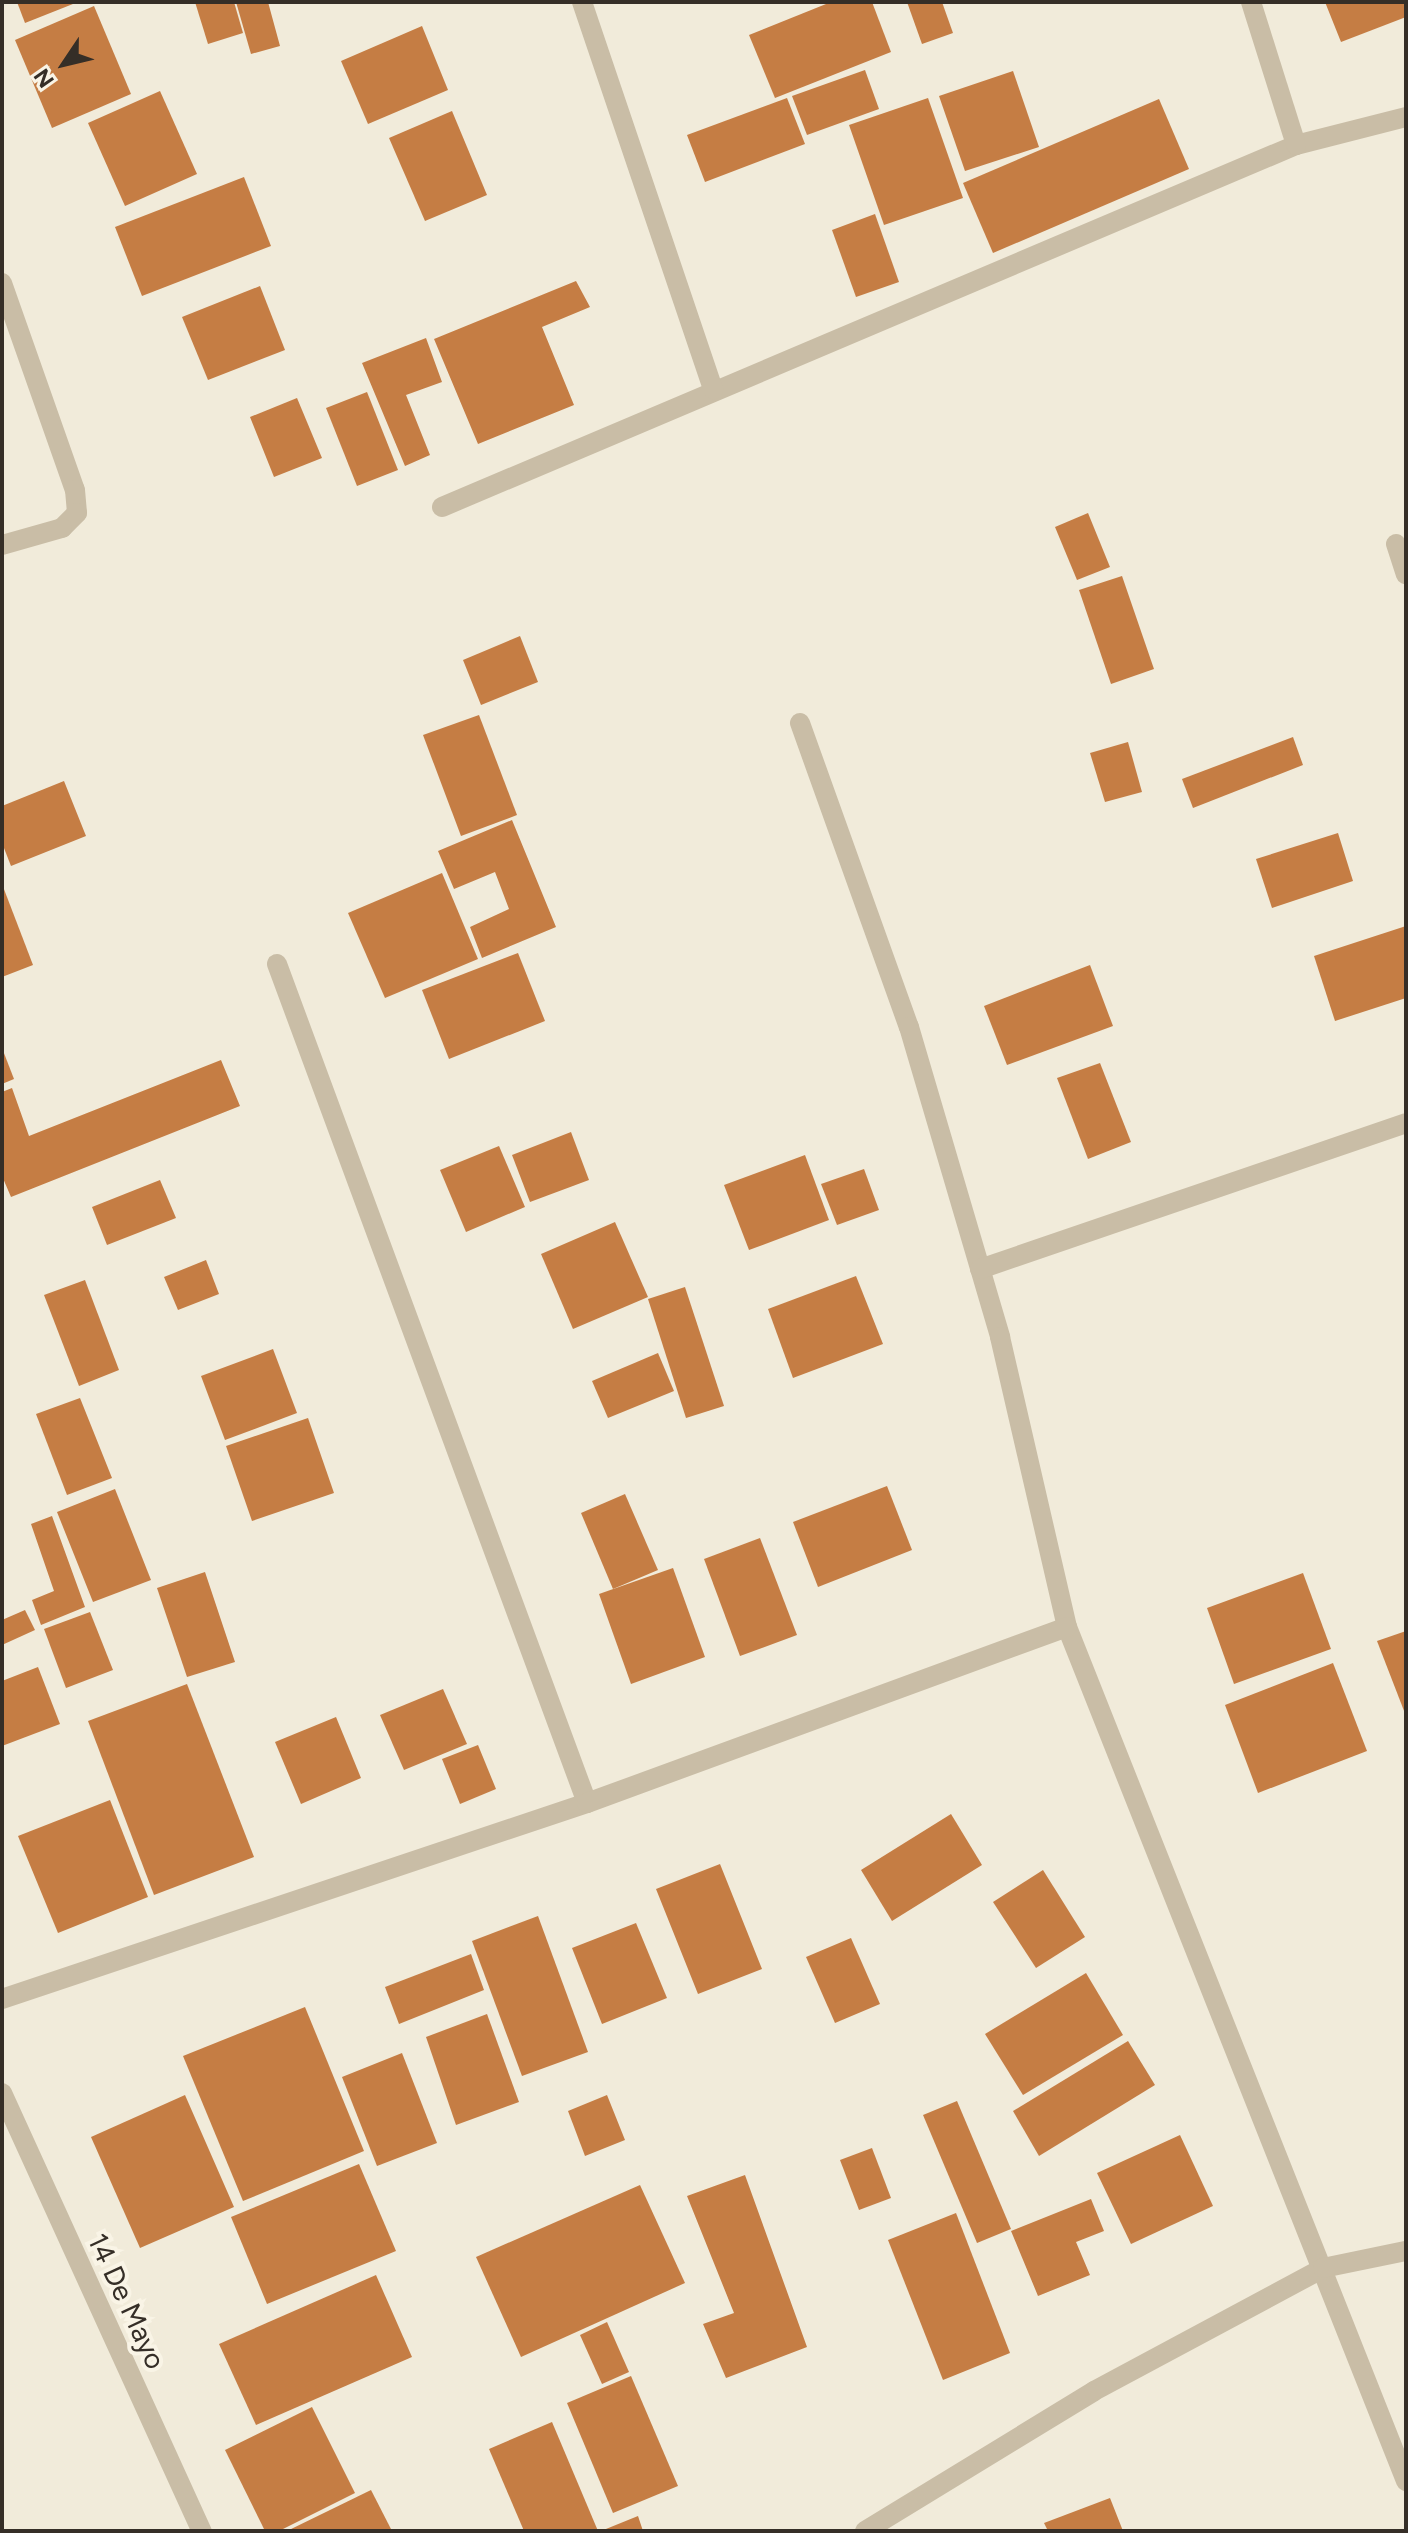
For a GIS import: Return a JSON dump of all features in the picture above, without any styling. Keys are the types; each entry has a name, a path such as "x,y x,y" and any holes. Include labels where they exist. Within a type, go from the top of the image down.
{"street":[{"path":"582,2 713,389"},
{"path":"1251,2 1296,145"},
{"path":"442,507 713,389 1296,145 1406,117"},
{"path":"2,283 75,490 77,513 62,528 2,545"},
{"path":"1396,544 1406,574"},
{"path":"800,723 909,1027 980,1269 1067,1627 1406,2481"},
{"path":"277,964 587,1803"},
{"path":"980,1269 1406,1123"},
{"path":"2,1999 587,1803 1067,1627"},
{"name":"14 De Mayo","path":"2,2093 202,2531"},
{"path":"865,2531 1094,2391 1323,2268 1406,2251"}],"building":[{"path":"17,2 78,2 25,23"},
{"path":"195,2 234,2 243,33 208,44"},
{"path":"236,2 268,2 280,46 251,54"},
{"path":"831,2 872,2 891,52 775,98 749,35"},
{"path":"907,2 942,2 953,33 922,44"},
{"path":"1325,2 1406,2 1406,17 1341,42"},
{"path":"94,6 131,94 52,128 15,40"},
{"path":"422,26 448,90 368,124 341,61"},
{"path":"865,70 879,109 807,135 792,96"},
{"path":"1013,71 1039,147 965,171 939,96"},
{"path":"160,91 197,174 125,206 88,123"},
{"path":"787,98 805,144 705,182 687,135"},
{"path":"928,98 963,198 884,225 849,125"},
{"path":"1159,99 1189,169 993,253 963,183"},
{"path":"452,111 487,195 425,221 389,138"},
{"path":"244,177 271,246 142,296 115,227"},
{"path":"875,214 899,282 856,297 832,230"},
{"path":"576,281 590,307 542,327 574,405 478,444 434,339"},
{"path":"260,286 285,350 208,380 182,317"},
{"path":"426,338 442,382 406,395 430,455 405,466 362,363"},
{"path":"367,392 398,470 357,486 326,408"},
{"path":"297,398 322,458 274,477 250,417"},
{"path":"1088,513 1110,567 1077,580 1055,527"},
{"path":"1122,576 1154,669 1111,684 1079,590"},
{"path":"520,636 538,682 481,705 463,660"},
{"path":"479,715 517,815 461,836 423,735"},
{"path":"1293,737 1303,765 1193,808 1182,779"},
{"path":"1128,742 1142,792 1105,802 1090,753"},
{"path":"64,781 86,836 11,866 2,843 2,806"},
{"path":"512,820 556,927 482,958 470,927 509,909 495,872 454,889 438,851"},
{"path":"1338,833 1353,881 1272,908 1256,859"},
{"path":"442,873 478,959 385,998 348,913"},
{"path":"2,884 33,965 2,977"},
{"path":"1406,926 1406,998 1335,1021 1314,956"},
{"path":"518,953 545,1021 449,1059 422,990"},
{"path":"1090,965 1113,1026 1007,1065 984,1006"},
{"path":"2,1048 14,1079 2,1084"},
{"path":"221,1060 240,1106 11,1197 2,1176 2,1092 12,1088 29,1136"},
{"path":"1100,1063 1131,1142 1088,1159 1057,1078"},
{"path":"571,1132 589,1180 530,1202 512,1155"},
{"path":"499,1146 525,1207 466,1232 440,1170"},
{"path":"805,1155 829,1220 749,1250 724,1185"},
{"path":"864,1169 879,1210 837,1225 821,1184"},
{"path":"160,1180 176,1218 107,1245 92,1207"},
{"path":"615,1222 648,1297 573,1329 541,1254"},
{"path":"206,1260 219,1294 178,1310 164,1277"},
{"path":"856,1276 883,1344 793,1378 768,1309"},
{"path":"85,1280 119,1370 79,1386 44,1295"},
{"path":"685,1287 724,1406 686,1418 648,1299"},
{"path":"273,1349 297,1413 225,1440 201,1376"},
{"path":"658,1353 674,1391 608,1418 592,1381"},
{"path":"80,1398 112,1478 67,1495 36,1414"},
{"path":"308,1418 334,1493 252,1521 226,1446"},
{"path":"887,1486 912,1550 818,1587 793,1522"},
{"path":"115,1489 151,1580 93,1602 57,1512"},
{"path":"625,1494 658,1570 613,1589 581,1513"},
{"path":"52,1516 85,1607 41,1625 32,1600 54,1591 31,1524"},
{"path":"760,1538 797,1635 740,1656 704,1559"},
{"path":"673,1568 705,1657 631,1684 599,1594"},
{"path":"205,1572 235,1662 187,1677 157,1588"},
{"path":"1303,1573 1331,1649 1234,1684 1207,1608"},
{"path":"25,1610 35,1630 2,1645 2,1620"},
{"path":"90,1612 113,1670 66,1688 44,1629"},
{"path":"1406,1631 1406,1716 1377,1641"},
{"path":"1333,1663 1367,1751 1258,1793 1225,1705"},
{"path":"38,1667 60,1724 2,1746 2,1681"},
{"path":"187,1684 254,1857 154,1895 88,1721"},
{"path":"443,1689 467,1744 404,1770 380,1715"},
{"path":"336,1717 361,1778 301,1804 275,1742"},
{"path":"478,1745 496,1789 460,1804 442,1759"},
{"path":"110,1800 148,1897 58,1933 18,1836"},
{"path":"951,1814 982,1865 892,1921 861,1870"},
{"path":"720,1864 762,1969 698,1994 656,1889"},
{"path":"1043,1870 1085,1937 1036,1968 993,1902"},
{"path":"538,1916 588,2052 522,2076 472,1941"},
{"path":"636,1923 667,1998 602,2024 572,1948"},
{"path":"851,1938 880,2004 835,2023 806,1957"},
{"path":"471,1954 484,1990 399,2024 385,1987"},
{"path":"1086,1973 1123,2035 1023,2095 985,2034"},
{"path":"305,2007 364,2151 243,2201 183,2056"},
{"path":"487,2014 519,2102 456,2125 426,2037"},
{"path":"1128,2041 1155,2085 1039,2156 1013,2111"},
{"path":"402,2053 437,2143 377,2166 342,2077"},
{"path":"185,2095 234,2207 140,2248 91,2137"},
{"path":"607,2095 625,2140 585,2156 568,2111"},
{"path":"957,2101 1011,2229 977,2243 923,2115"},
{"path":"1180,2135 1213,2206 1131,2244 1097,2173"},
{"path":"872,2148 891,2198 859,2210 840,2160"},
{"path":"359,2164 396,2251 267,2304 231,2217"},
{"path":"745,2175 807,2347 726,2378 703,2324 734,2313 687,2196"},
{"path":"640,2185 685,2283 521,2357 476,2257"},
{"path":"1091,2199 1104,2231 1076,2242 1090,2275 1038,2296 1011,2231"},
{"path":"956,2213 1010,2353 943,2380 888,2240"},
{"path":"376,2275 412,2357 256,2425 219,2344"},
{"path":"607,2322 629,2372 602,2384 580,2335"},
{"path":"631,2376 678,2486 613,2513 567,2403"},
{"path":"312,2407 355,2493 279,2531 265,2531 225,2450"},
{"path":"552,2422 598,2531 524,2531 489,2449"},
{"path":"371,2490 392,2531 287,2531"},
{"path":"1110,2498 1123,2531 1048,2531 1044,2523"},
{"path":"638,2516 643,2531 601,2531"}]}
